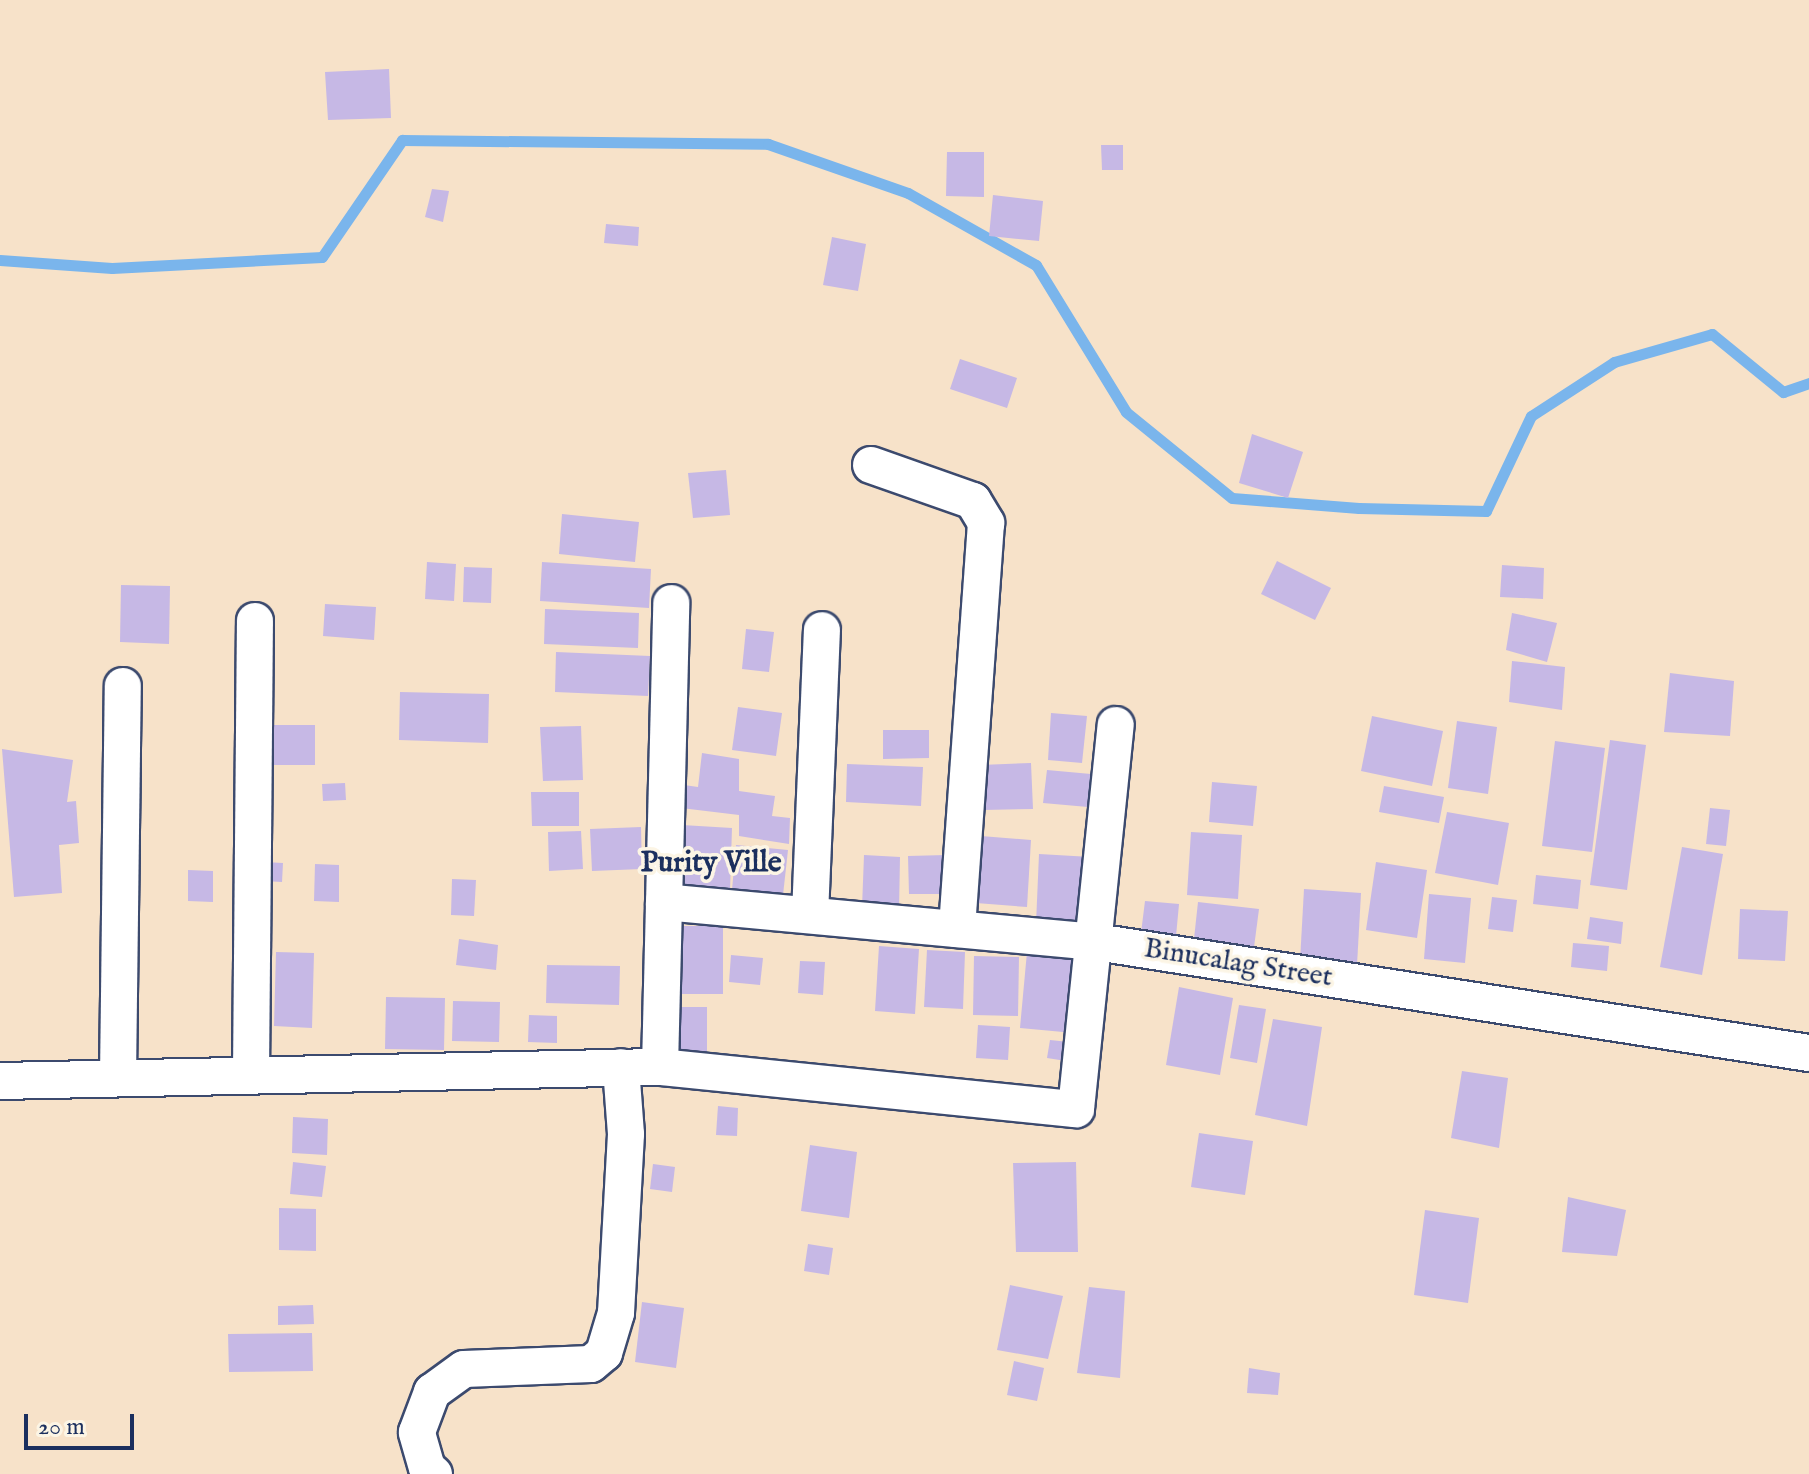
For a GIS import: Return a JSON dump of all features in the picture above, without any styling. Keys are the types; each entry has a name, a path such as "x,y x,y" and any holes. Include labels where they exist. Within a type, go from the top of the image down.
{"street":[{"path":"871,465 973,501 986,523 957,929"},
{"path":"660,1067 671,603"},
{"path":"251,1074 255,621"},
{"path":"810,915 822,630"},
{"path":"118,1077 123,686"},
{"path":"0,1081 660,1067 1076,1109 1096,942 1116,725"},
{"name":"Binucalag Street","path":"664,902 1096,942 1809,1053"},
{"path":"434,1474 427,1468 417,1432 432,1392 442,1384 464,1369 591,1364 604,1353 616,1313 626,1134 621,1067"}],"building":[{"path":"389,69 391,118 328,120 325,72"},
{"path":"1101,145 1123,145 1123,170 1102,170"},
{"path":"947,152 984,152 984,197 946,196"},
{"path":"432,189 449,191 443,222 425,217"},
{"path":"993,195 1043,201 1039,241 989,236"},
{"path":"606,224 639,227 638,246 604,243"},
{"path":"832,237 866,244 858,291 823,285"},
{"path":"960,359 1017,378 1007,408 950,389"},
{"path":"1252,434 1303,452 1288,498 1239,483"},
{"path":"726,470 730,515 693,518 688,473"},
{"path":"562,514 639,522 635,562 559,554"},
{"path":"1277,561 1331,588 1315,620 1261,594"},
{"path":"427,562 456,564 454,601 425,599"},
{"path":"542,562 651,569 649,608 540,601"},
{"path":"1502,565 1544,568 1543,599 1500,597"},
{"path":"464,567 492,568 491,603 463,602"},
{"path":"121,585 170,586 169,644 120,642"},
{"path":"325,604 376,607 374,640 323,636"},
{"path":"545,609 639,613 638,648 544,644"},
{"path":"1512,613 1557,623 1547,662 1506,650"},
{"path":"746,629 774,632 769,672 742,669"},
{"path":"556,652 650,656 648,696 555,692"},
{"path":"1512,661 1565,667 1562,710 1509,702"},
{"path":"1670,673 1734,681 1730,736 1664,732"},
{"path":"400,692 489,694 488,743 399,740"},
{"path":"738,707 782,713 776,756 732,750"},
{"path":"1051,713 1087,716 1082,763 1048,760"},
{"path":"1372,716 1443,731 1432,786 1361,771"},
{"path":"1457,721 1497,727 1488,794 1448,788"},
{"path":"264,725 315,725 315,765 264,765"},
{"path":"581,726 583,780 543,781 540,727"},
{"path":"883,730 929,730 929,758 883,759"},
{"path":"1610,740 1646,745 1627,890 1590,885"},
{"path":"1555,741 1605,748 1592,852 1542,846"},
{"path":"2,749 73,760 67,802 76,801 79,843 59,845 62,893 14,897"},
{"path":"702,753 739,759 739,791 775,796 772,816 790,818 789,844 739,836 739,815 681,808 684,785 698,787"},
{"path":"1031,763 1033,809 983,810 980,765"},
{"path":"847,764 923,767 921,806 846,802"},
{"path":"1047,770 1091,774 1088,807 1043,803"},
{"path":"1212,782 1257,786 1253,826 1209,822"},
{"path":"345,783 346,800 323,801 322,784"},
{"path":"1384,786 1444,797 1439,823 1379,812"},
{"path":"531,792 579,792 579,826 532,826"},
{"path":"1710,808 1730,810 1726,846 1706,844"},
{"path":"1447,812 1509,823 1498,885 1435,873"},
{"path":"682,825 732,828 730,891 680,889"},
{"path":"641,827 642,869 592,871 590,829"},
{"path":"581,831 583,869 549,871 548,832"},
{"path":"1191,832 1242,835 1238,899 1187,895"},
{"path":"981,836 1031,840 1027,907 976,903"},
{"path":"736,845 788,850 783,895 732,890"},
{"path":"1682,847 1723,854 1702,975 1660,967"},
{"path":"1039,854 1091,857 1087,926 1036,924"},
{"path":"864,855 900,857 899,910 862,908"},
{"path":"946,855 947,894 909,894 908,856"},
{"path":"264,862 283,863 282,882 264,881"},
{"path":"1376,862 1427,870 1417,938 1366,930"},
{"path":"315,864 339,865 339,902 314,901"},
{"path":"188,870 213,871 213,902 188,901"},
{"path":"1536,875 1581,880 1578,909 1533,904"},
{"path":"452,879 476,880 474,916 451,915"},
{"path":"1304,889 1361,893 1357,965 1300,961"},
{"path":"1429,894 1471,898 1465,963 1424,959"},
{"path":"1492,897 1517,900 1513,932 1488,929"},
{"path":"1145,901 1179,904 1176,936 1141,933"},
{"path":"1198,902 1259,909 1253,955 1193,948"},
{"path":"1740,909 1788,911 1785,961 1738,959"},
{"path":"1590,917 1623,922 1621,944 1587,939"},
{"path":"673,926 723,926 723,994 673,994"},
{"path":"459,939 498,945 496,970 456,965"},
{"path":"1573,943 1609,946 1607,971 1571,967"},
{"path":"879,946 919,949 915,1014 875,1011"},
{"path":"927,950 965,952 963,1009 924,1007"},
{"path":"276,952 314,953 312,1028 274,1026"},
{"path":"1027,952 1081,957 1074,1033 1020,1028"},
{"path":"731,955 763,958 760,985 729,982"},
{"path":"974,956 1019,957 1018,1016 973,1015"},
{"path":"800,961 825,962 823,995 798,993"},
{"path":"547,965 620,966 619,1005 546,1003"},
{"path":"1179,987 1233,998 1220,1075 1166,1065"},
{"path":"386,997 445,998 444,1050 385,1049"},
{"path":"453,1001 500,1002 499,1042 452,1041"},
{"path":"1239,1005 1266,1009 1257,1063 1230,1058"},
{"path":"671,1007 707,1007 707,1054 671,1054"},
{"path":"529,1015 557,1016 557,1043 528,1042"},
{"path":"1273,1019 1322,1027 1307,1126 1255,1115"},
{"path":"978,1025 1010,1027 1008,1060 976,1058"},
{"path":"1050,1040 1069,1042 1066,1061 1047,1058"},
{"path":"1462,1071 1508,1078 1499,1148 1451,1138"},
{"path":"718,1106 738,1108 737,1136 716,1135"},
{"path":"293,1117 328,1119 327,1155 292,1153"},
{"path":"1199,1133 1253,1141 1245,1195 1191,1187"},
{"path":"810,1145 857,1152 849,1218 801,1211"},
{"path":"293,1162 326,1166 322,1197 290,1194"},
{"path":"1076,1162 1078,1252 1016,1252 1013,1163"},
{"path":"653,1164 675,1167 672,1192 650,1189"},
{"path":"1568,1197 1626,1210 1617,1256 1562,1252"},
{"path":"279,1208 316,1209 316,1251 279,1250"},
{"path":"1425,1210 1479,1218 1468,1303 1414,1295"},
{"path":"808,1244 833,1248 829,1275 804,1271"},
{"path":"1010,1285 1063,1296 1048,1359 997,1350"},
{"path":"1089,1287 1125,1291 1120,1378 1077,1373"},
{"path":"642,1302 684,1308 676,1368 635,1362"},
{"path":"313,1305 314,1324 278,1325 278,1306"},
{"path":"312,1333 313,1371 229,1372 228,1334"},
{"path":"1014,1361 1044,1368 1037,1401 1007,1395"},
{"path":"1249,1368 1280,1373 1278,1395 1247,1393"}],"waterway":[{"path":"0,260 112,268 322,257 402,140 768,144 908,193 1036,265 1126,412 1232,498 1359,508 1486,511 1531,416 1614,362 1712,334 1783,392 1809,383"}],"district":[{"name":"Purity Ville","path":"711,863"}]}
